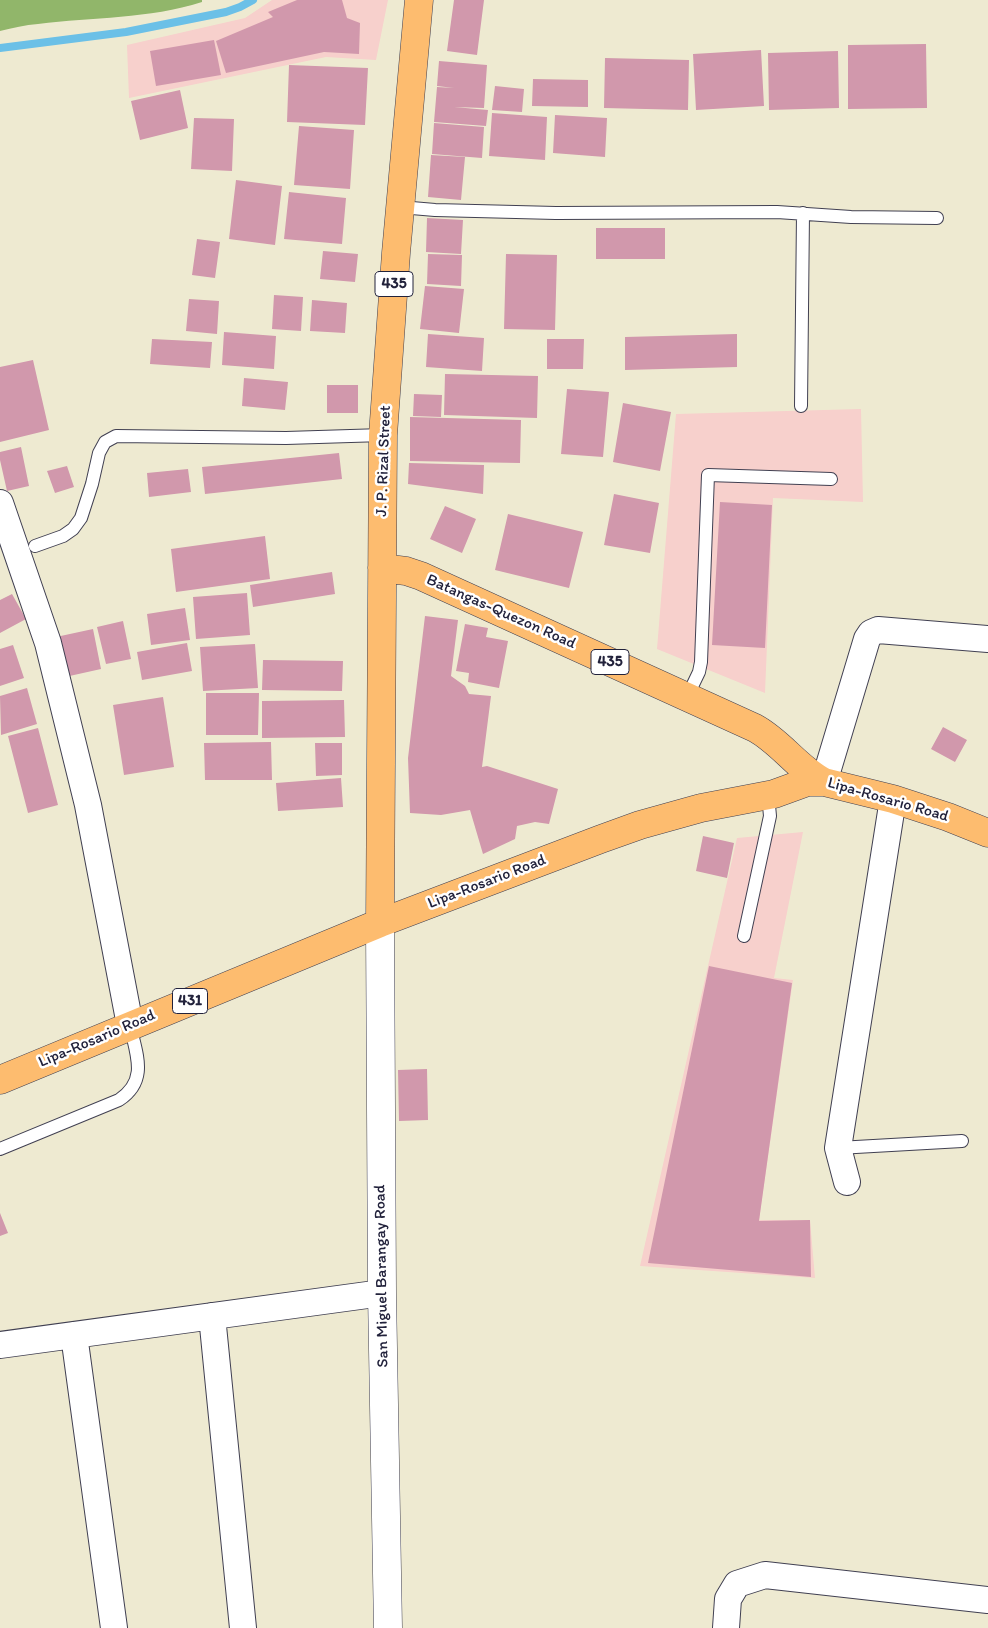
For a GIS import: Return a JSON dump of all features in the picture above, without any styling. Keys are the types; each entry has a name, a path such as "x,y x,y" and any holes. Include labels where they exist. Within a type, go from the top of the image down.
{"main road":[{"name":"J. P. Rizal Street","path":"380,923 383,434 400,207 419,0"},
{"name":"Batangas-Quezon Road","path":"382,568 406,571 421,576 762,732 812,775 824,782"},
{"name":"Lipa-Rosario Road","path":"0,1080 380,923 488,881 640,825 701,808 768,795 806,782 824,782 894,799 988,833"}],"street":[{"path":"0,503 48,643 88,805 130,1025"},
{"path":"824,782 867,639 871,633 878,630 988,639"},
{"path":"847,1182 838,1148 894,799"},
{"name":"San Miguel Barangay Road","path":"380,923 382,1293 388,1628"},
{"path":"0,1345 382,1293"},
{"path":"212,1316 243,1628"},
{"path":"74,1335 114,1628"},
{"path":"726,1628 728,1599 737,1584 765,1575 988,1600"}],"lane":[{"path":"400,207 436,210 556,213 803,213 850,217 936,218"},
{"path":"801,406 803,213"},
{"path":"34,546 63,536 77,523 86,505 99,453 104,442 116,436 286,438 383,434"},
{"path":"687,697 701,662 708,475 831,479"},
{"path":"744,936 770,816 768,795"},
{"path":"0,1149 119,1100 129,1093 135,1085 138,1064 130,1025"},
{"path":"838,1148 962,1141"}],"shaded area":[{"path":"272,0 388,0 376,60 326,57 129,98 127,45 245,18"},
{"path":"861,409 863,502 773,498 765,693 657,649 676,414"},
{"path":"803,832 774,978 793,980 759,1220 810,1220 815,1278 640,1266 737,838"}],"green space":[{"path":"0,0 202,0 202,2 162,12 33,24 0,31"}],"building":[{"path":"297,0 342,0 347,18 360,23 359,54 324,52 226,73 216,41 273,17 268,12"},
{"path":"454,0 484,0 477,55 447,51"},
{"path":"214,40 221,75 156,86 150,51"},
{"path":"926,44 927,108 848,109 848,45"},
{"path":"761,50 764,106 696,110 693,54"},
{"path":"838,51 839,108 769,110 768,53"},
{"path":"605,58 689,60 688,110 604,108"},
{"path":"439,61 487,65 484,108 454,107 488,110 486,126 434,122 437,87 454,88 437,86"},
{"path":"289,65 368,68 365,125 287,122"},
{"path":"533,79 588,80 588,107 532,106"},
{"path":"495,86 524,89 522,112 492,110"},
{"path":"180,90 188,128 140,140 131,101"},
{"path":"492,113 547,117 545,160 489,156"},
{"path":"555,115 607,118 605,157 553,153"},
{"path":"194,118 234,119 232,171 191,169"},
{"path":"434,123 484,127 482,158 432,154"},
{"path":"299,126 354,130 350,189 294,185"},
{"path":"431,155 465,157 461,200 428,197"},
{"path":"236,180 282,186 275,245 229,239"},
{"path":"289,192 346,198 342,244 284,239"},
{"path":"427,218 463,220 461,254 426,252"},
{"path":"596,228 665,228 665,259 596,259"},
{"path":"197,239 220,242 215,278 192,275"},
{"path":"323,251 358,254 355,282 320,279"},
{"path":"428,254 462,255 461,286 427,284"},
{"path":"506,254 557,255 555,330 504,329"},
{"path":"425,286 464,289 459,333 420,329"},
{"path":"274,295 303,297 301,331 272,329"},
{"path":"189,299 219,301 217,334 186,331"},
{"path":"312,300 347,303 345,333 310,331"},
{"path":"224,332 276,336 274,369 222,365"},
{"path":"428,334 484,338 482,371 426,367"},
{"path":"737,334 737,367 625,370 625,337"},
{"path":"152,339 212,342 210,368 150,364"},
{"path":"547,339 584,339 583,369 547,369"},
{"path":"33,360 49,430 0,442 0,367"},
{"path":"445,374 538,376 537,418 444,415"},
{"path":"244,378 288,382 285,410 242,406"},
{"path":"327,385 358,385 358,413 327,413"},
{"path":"567,389 609,392 603,457 561,454"},
{"path":"414,394 442,395 441,417 413,416"},
{"path":"623,403 671,412 660,471 613,462"},
{"path":"410,417 521,420 520,463 410,461"},
{"path":"21,447 29,486 7,491 0,452"},
{"path":"339,453 342,479 205,494 202,467"},
{"path":"409,463 484,465 483,494 408,484"},
{"path":"67,466 74,487 55,493 47,471"},
{"path":"188,469 191,492 149,497 147,473"},
{"path":"614,494 659,503 650,553 604,545"},
{"path":"720,502 772,505 765,648 712,645"},
{"path":"445,506 476,519 462,553 430,539"},
{"path":"508,514 583,532 569,588 495,570"},
{"path":"265,536 270,579 176,592 171,549"},
{"path":"332,572 335,594 253,607 250,585"},
{"path":"247,593 250,635 196,639 193,597"},
{"path":"12,594 26,619 0,633 0,600"},
{"path":"185,608 190,640 151,645 147,614"},
{"path":"425,616 458,620 451,676 465,686 469,694 491,696 482,767 487,766 558,789 549,824 535,822 517,826 515,839 483,854 470,810 441,815 410,813 408,758"},
{"path":"123,621 131,659 106,664 97,627"},
{"path":"465,624 488,628 486,637 508,641 499,688 468,682 469,673 456,671"},
{"path":"93,629 101,669 65,677 56,637"},
{"path":"187,643 192,671 142,680 137,652"},
{"path":"255,644 258,688 203,691 200,647"},
{"path":"13,645 24,678 0,686 0,649"},
{"path":"263,660 343,661 342,691 262,690"},
{"path":"27,688 37,724 1,735 0,696"},
{"path":"206,693 259,693 258,735 206,735"},
{"path":"163,697 174,767 124,775 113,705"},
{"path":"344,700 345,737 262,738 262,701"},
{"path":"943,727 967,740 955,762 931,749"},
{"path":"38,728 58,805 28,813 8,736"},
{"path":"271,742 272,780 205,780 204,743"},
{"path":"315,743 342,743 342,775 316,776"},
{"path":"341,778 343,807 278,811 276,783"},
{"path":"703,836 734,843 727,878 696,871"},
{"path":"709,966 792,983 759,1221 810,1220 811,1277 648,1263"},
{"path":"427,1069 428,1120 399,1121 398,1070"},
{"path":"0,1213 8,1233 0,1236"}],"waterway":[{"path":"0,48 126,32 226,12 253,0"}]}
